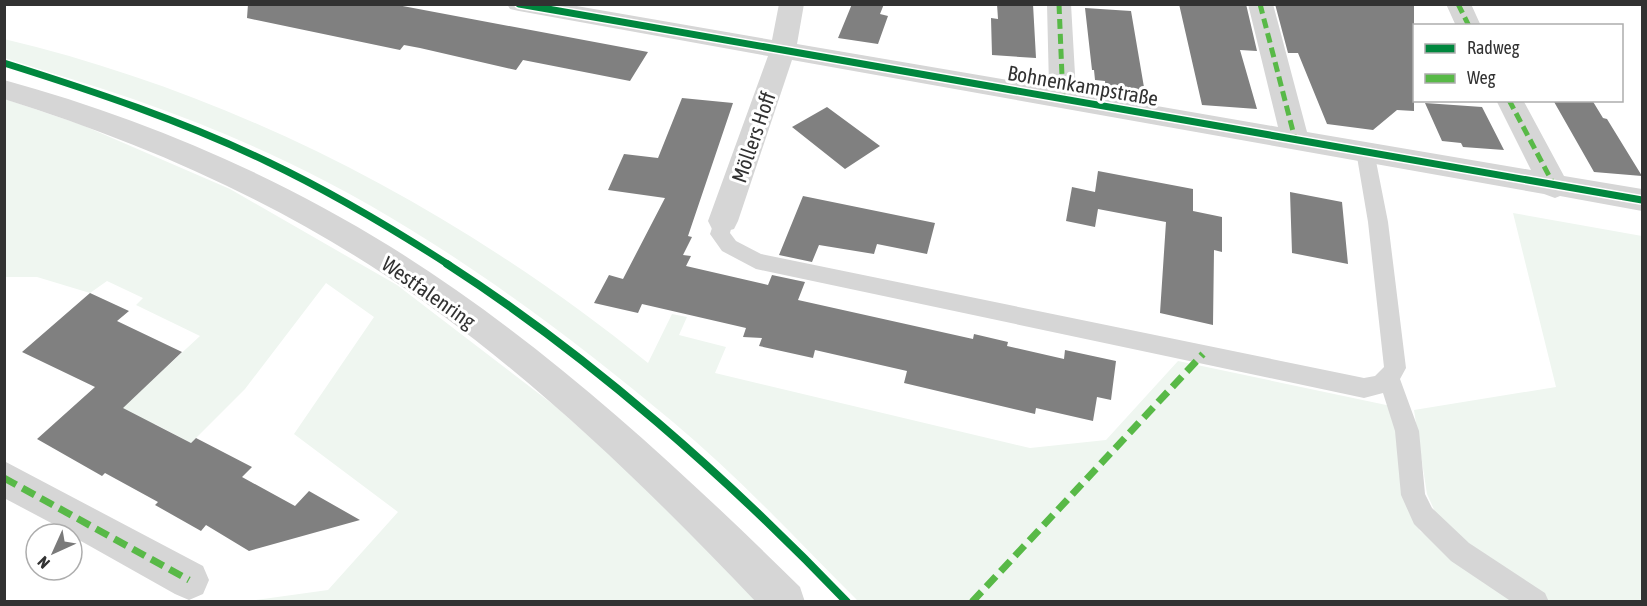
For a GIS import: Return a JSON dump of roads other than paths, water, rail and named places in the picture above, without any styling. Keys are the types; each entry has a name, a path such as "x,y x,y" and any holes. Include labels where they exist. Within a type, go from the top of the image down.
{"street":[{"name":"Bohnenkampstraße","path":"519,4 1555,187 1642,200"},
{"name":"Möllers Hoff","path":"723,221 782,52 792,4"},
{"path":"1059,4 1063,100"},
{"path":"1260,4 1295,140"},
{"path":"1458,4 1468,24"},
{"name":"Westfalenring","path":"4,88 140,135 241,180 345,235 427,287 511,350 588,413 720,535 785,602"},
{"path":"1510,102 1555,187"},
{"path":"4,478 189,580"}],"lane":[{"path":"723,221 720,234 729,246 756,261 1364,388 1378,387 1389,378 1395,368 1378,222 1365,152"},
{"path":"1389,378 1407,431 1413,495 1423,516 1460,552 1536,602"}]}
